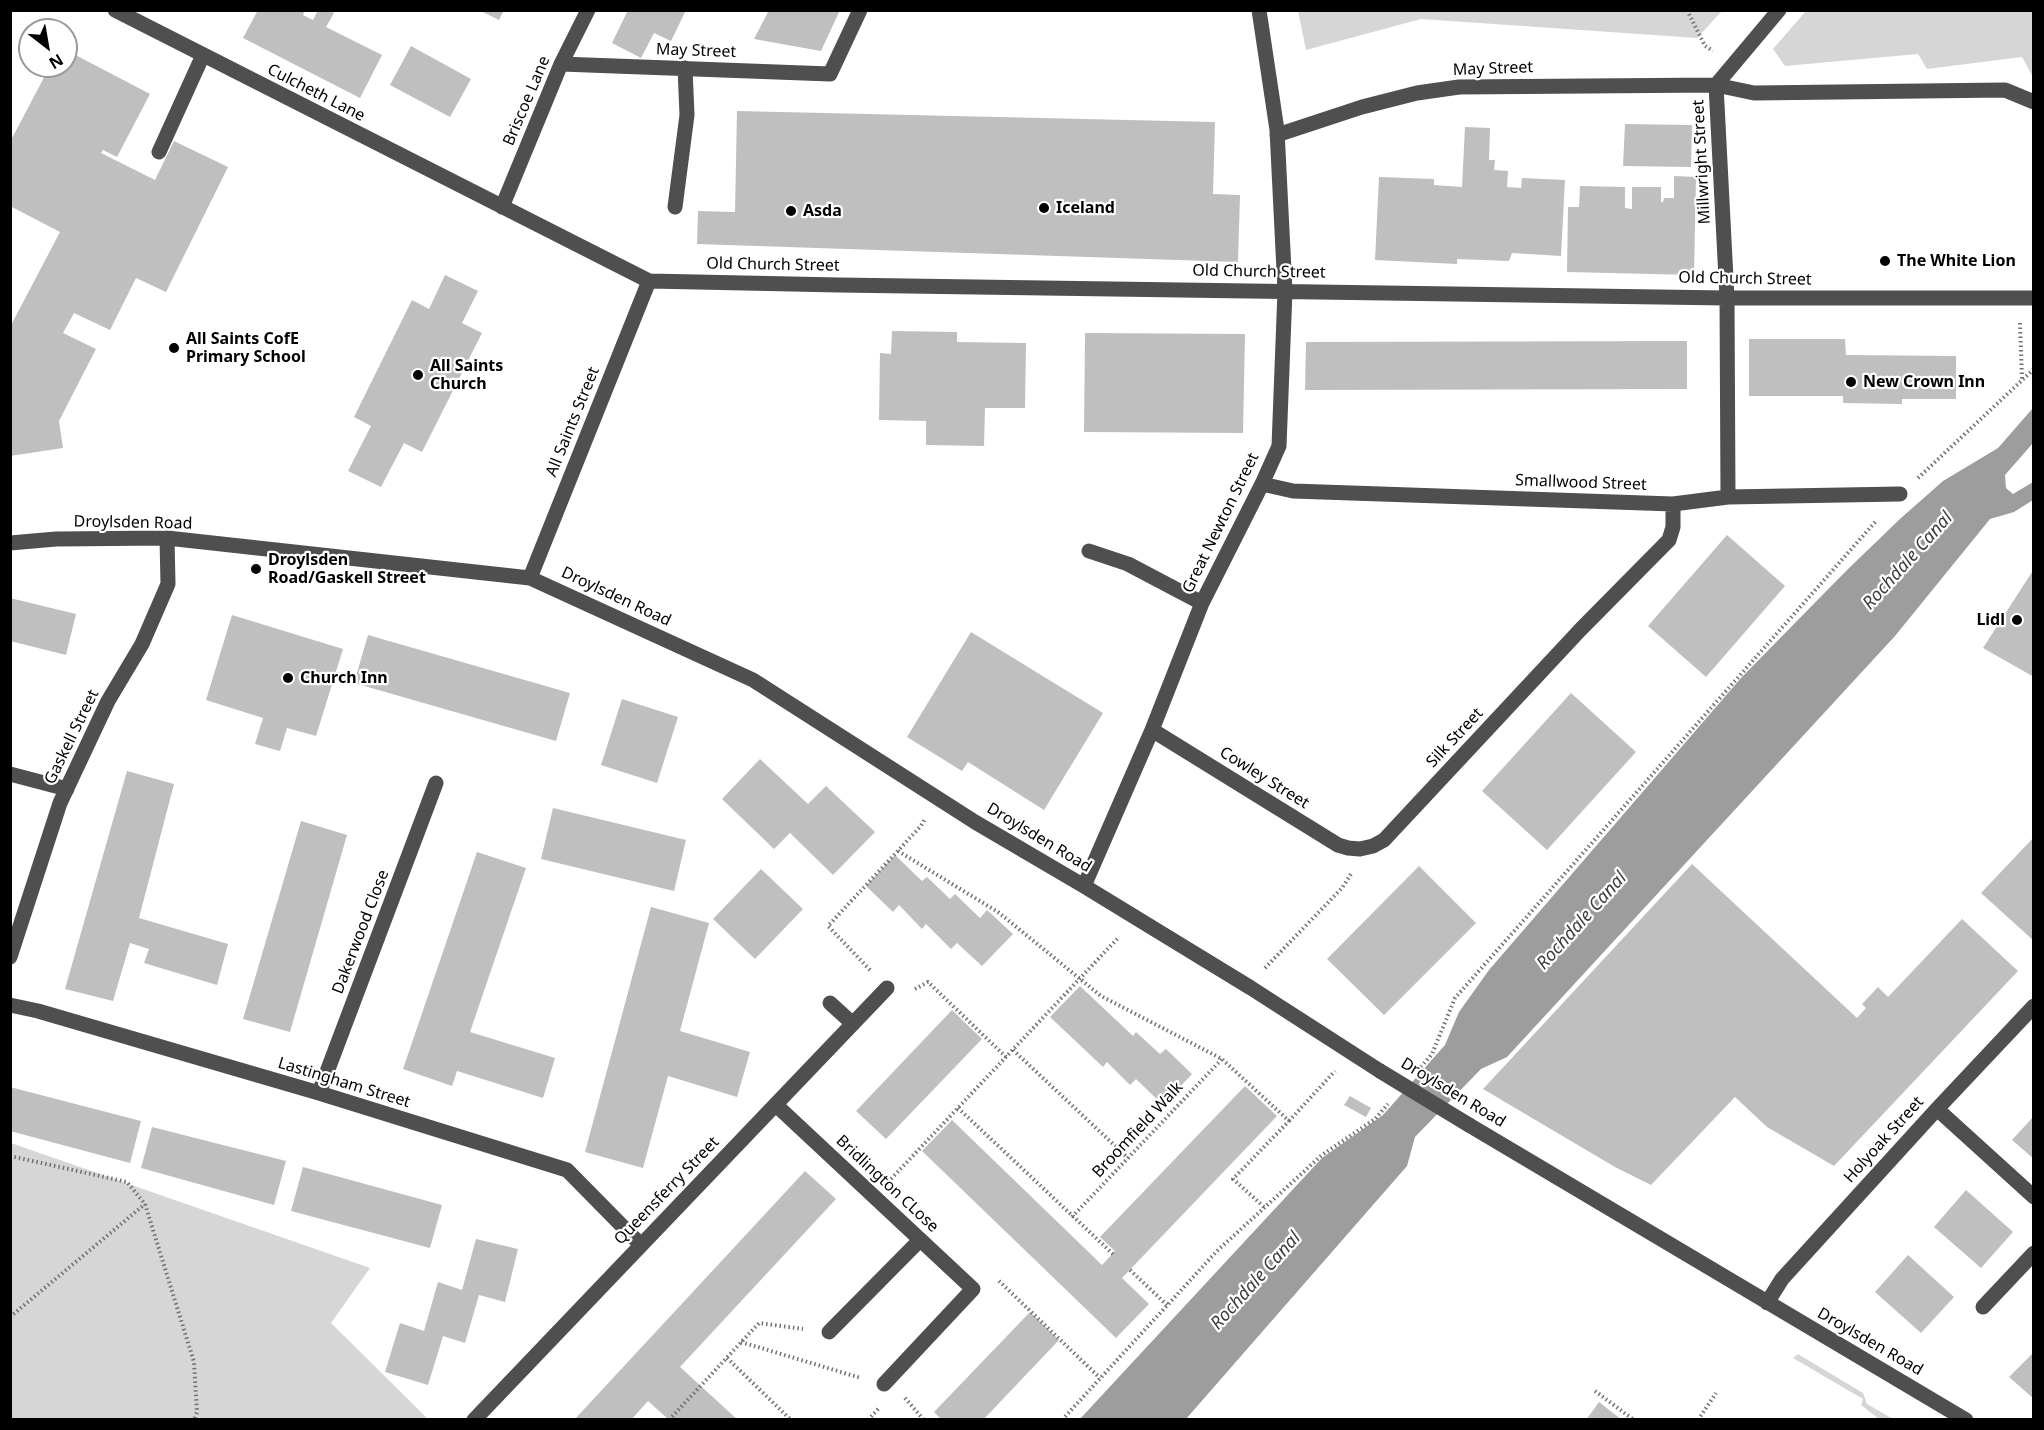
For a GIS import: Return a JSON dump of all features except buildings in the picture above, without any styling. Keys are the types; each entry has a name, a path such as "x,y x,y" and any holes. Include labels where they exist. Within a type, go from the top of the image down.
{"street":[{"name":"Culcheth Lane","path":"115,10 502,207"},
{"name":"Briscoe Lane","path":"502,207 561,64 588,10"},
{"name":"May Street","path":"561,64 830,74 860,10"},
{"name":"Great Newton Street","path":"1084,886 1152,730 1202,603 1279,446 1285,291 1277,135 1259,10"},
{"name":"Millwright Street","path":"1728,497 1727,298 1716,85 1779,10"},
{"path":"159,152 203,55"},
{"path":"675,207 687,115 685,69"},
{"name":"May Street","path":"1277,135 1362,107 1417,93 1459,87 1716,85 1754,93 2005,90 2034,102"},
{"name":"Old Church Street","path":"502,207 649,280 839,285 1727,298 2026,298"},
{"name":"All Saints Street","path":"530,578 649,280"},
{"name":"Smallwood Street","path":"1262,484 1293,491 1673,504 1728,497 1900,494"},
{"name":"Silk Street","path":"1360,849 1384,840 1581,628 1669,540 1673,527 1673,504"},
{"name":"Droylsden Road","path":"10,543 57,539 166,538 530,578 753,680 975,822 1251,988 1380,1071 1767,1303 1966,1419"},
{"name":"Gaskell Street","path":"10,957 60,803 108,702 142,644 168,584 166,538"},
{"path":"1089,551 1128,564 1202,603"},
{"name":"Cowley Street","path":"1152,730 1338,845 1360,849"},
{"path":"10,774 67,789"},
{"name":"Dakerwood Close","path":"319,1093 436,783"},
{"name":"Queensferry Street","path":"474,1419 887,988"},
{"path":"830,1003 853,1024"},
{"name":"Lastingham Street","path":"10,1005 38,1011 319,1093 567,1170 640,1244"},
{"name":"Holyoak Street","path":"1767,1303 1778,1283 2034,1006"},
{"name":"Bridlington CLose","path":"776,1105 973,1288 884,1384"},
{"path":"1937,1109 2034,1197"},
{"path":"829,1332 920,1240"},
{"path":"1983,1307 2034,1253"}],"path":[{"path":"1687,10 1705,46 1734,64"},
{"path":"2022,380 2026,298"},
{"path":"1415,1074 1432,1054 1455,998 1900,494 2034,369"},
{"path":"887,988 828,926 925,819"},
{"path":"1251,988 1265,969 1342,888 1353,870 1360,849"},
{"path":"898,851 998,912 1101,996 1222,1059 1288,1121"},
{"path":"873,1197 1136,919"},
{"path":"915,989 928,982 1006,1057"},
{"path":"1013,1050 1128,1158"},
{"path":"1264,1208 1233,1179 1351,1053"},
{"name":"Broomfield Walk","path":"1072,1217 1222,1059"},
{"path":"1062,1419 1217,1251 1322,1155 1375,1119 1391,1100"},
{"path":"958,1108 1113,1254"},
{"path":"10,1156 127,1182 145,1204 194,1362 197,1412 195,1419"},
{"path":"10,1317 145,1204"},
{"path":"1130,1270 1167,1305"},
{"path":"997,1280 1100,1378"},
{"path":"669,1419 759,1323 829,1332"},
{"path":"741,1342 896,1387 924,1419"},
{"path":"727,1358 791,1419"},
{"path":"1595,1391 1634,1419"},
{"path":"1698,1419 1716,1393"}],"shaded area":[{"path":"1298,10 1722,11 1697,38 1421,19 1306,50"},
{"path":"1806,11 2033,11 2033,77 2022,57 1927,69 1918,54 1785,66 1773,49"},
{"path":"11,1143 370,1268 331,1323 428,1419 11,1419"},
{"path":"1798,1354 1863,1393 1867,1404 1893,1419 1879,1419 1861,1405 1863,1399 1793,1358"}],"water":[{"name":"Rochdale Canal","path":"2033,408 2033,443 2005,475 2006,488 2013,494 2033,482 2033,500 2014,512 1990,519 1895,636 1507,1057 1481,1069 1415,1137 1407,1166 1186,1419 1079,1420 1322,1158 1383,1115 1445,1045 1459,1012 1489,970 1741,678 1901,518 1943,481 1998,448"}],"place":[{"name":"Iceland","path":"1044,208"},
{"name":"Asda","path":"791,211"},
{"name":"The White Lion","path":"1885,261"},
{"name":"All Saints CofE Primary School","path":"174,348"},
{"name":"All Saints Church","path":"418,375"},
{"name":"New Crown Inn","path":"1851,382"},
{"name":"Droylsden Road/Gaskell Street","path":"256,569"},
{"name":"Lidl","path":"2017,620"},
{"name":"Church Inn","path":"288,678"}]}
